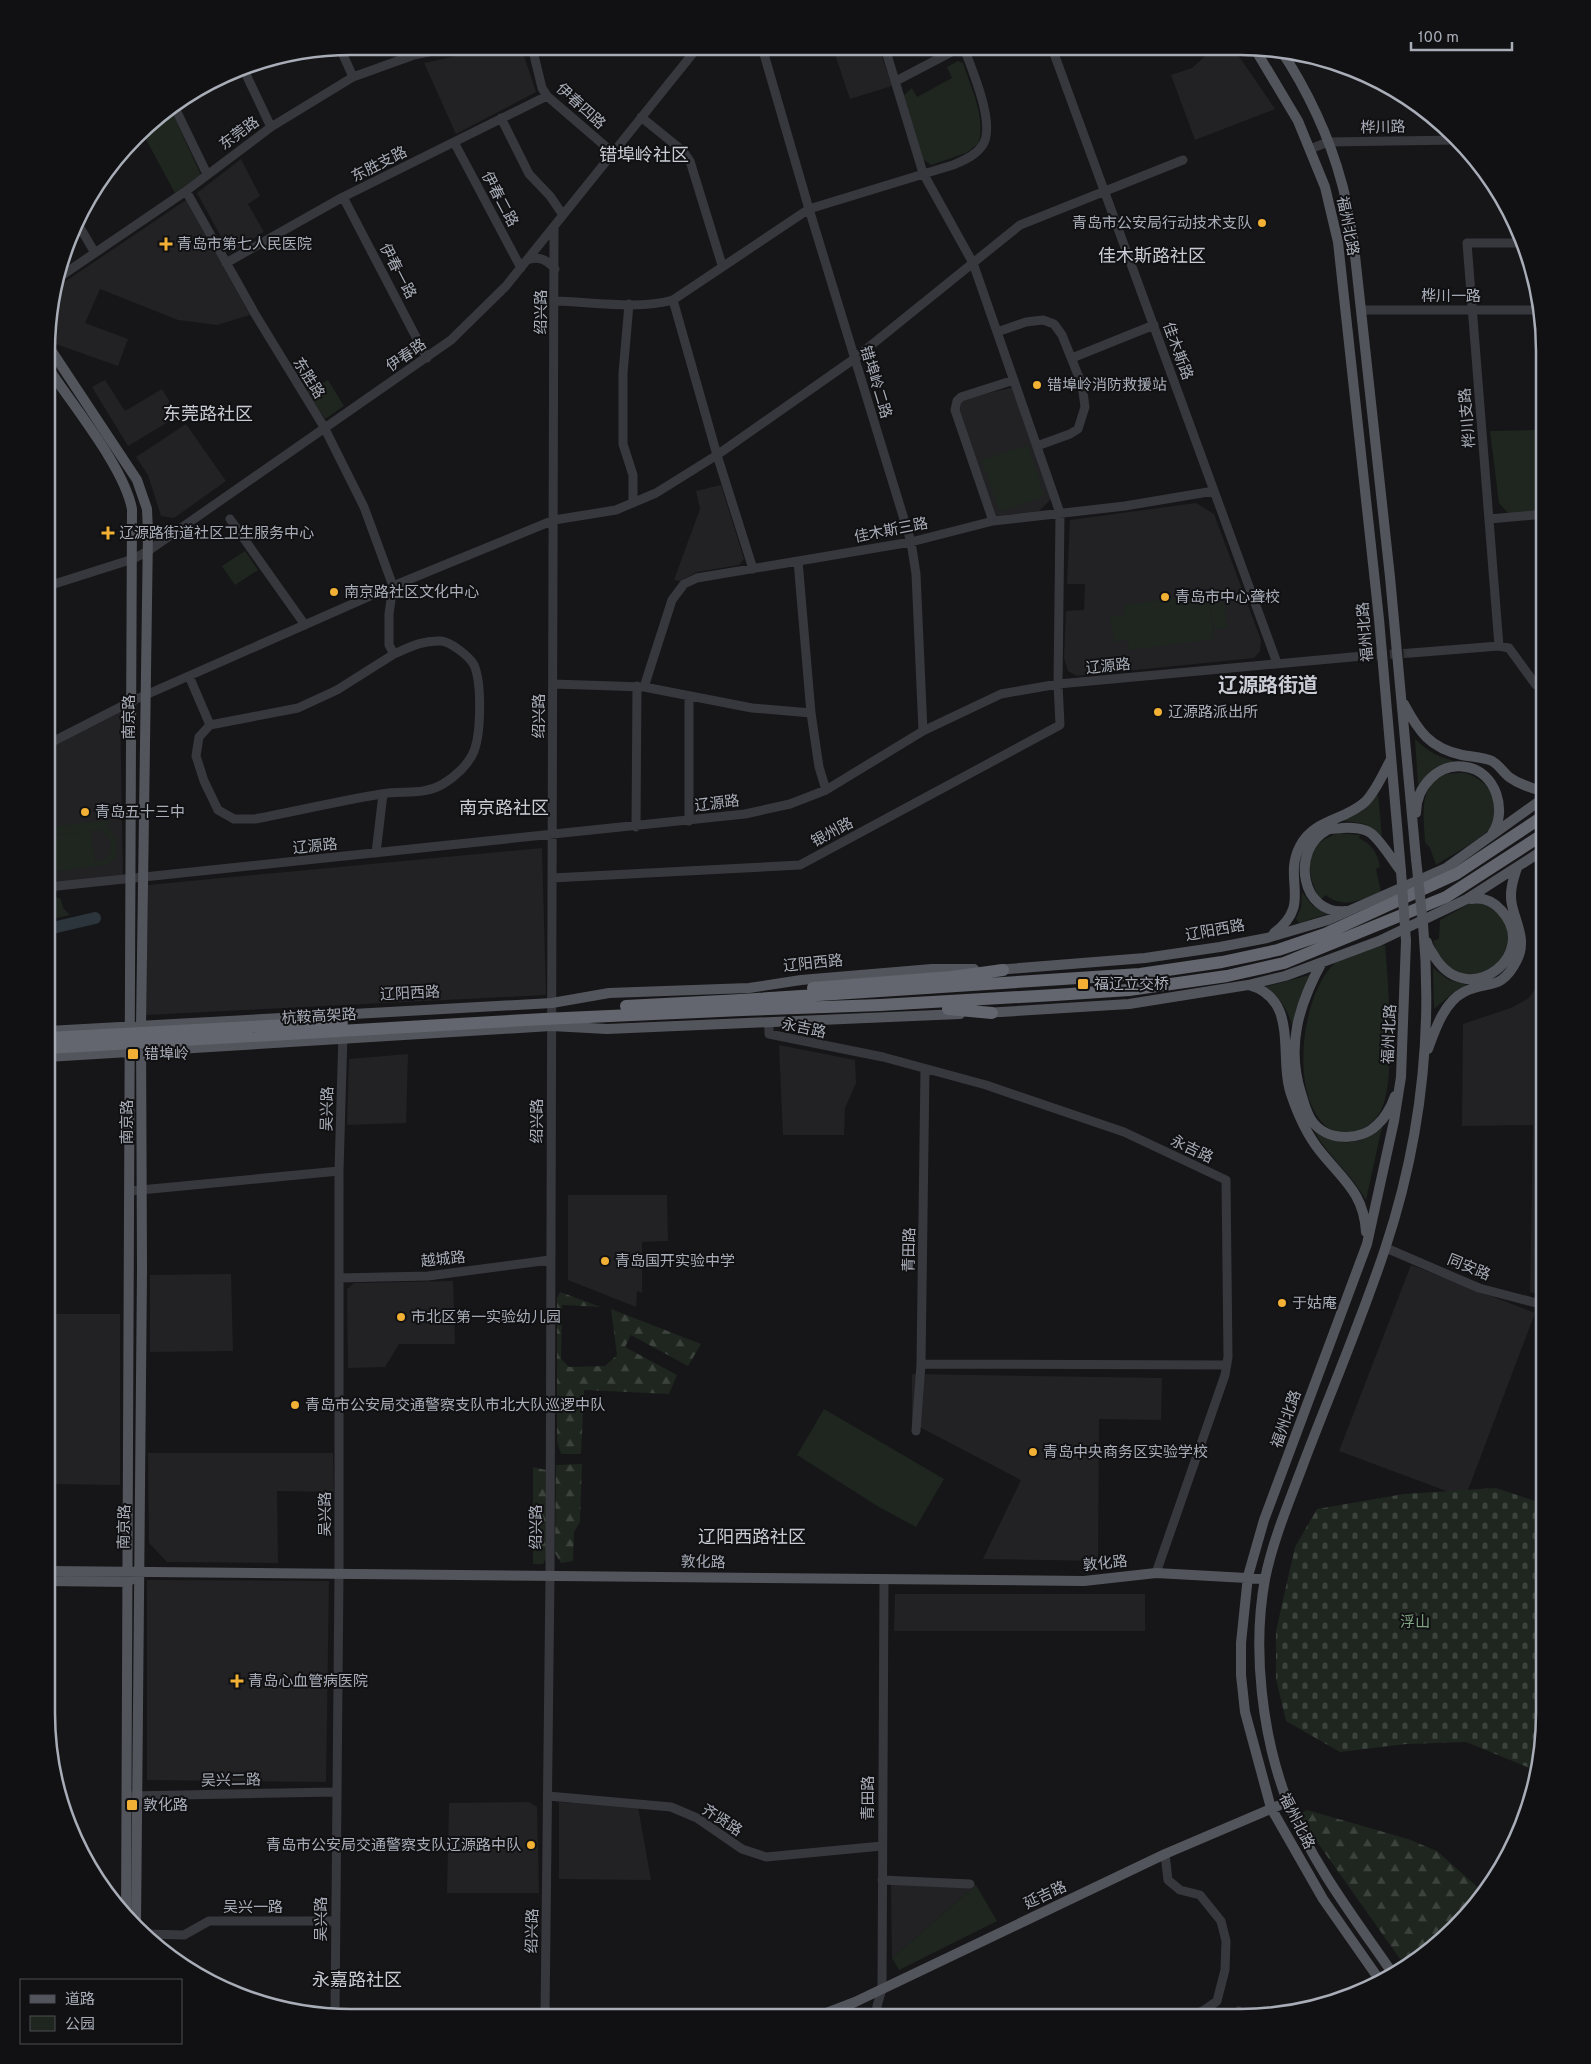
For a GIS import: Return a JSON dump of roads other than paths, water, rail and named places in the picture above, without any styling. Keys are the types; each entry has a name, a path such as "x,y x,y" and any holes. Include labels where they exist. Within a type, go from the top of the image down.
{"highway":[{"name":"辽阳西路","path":"742,1005 1140,974 1222,962 1278,950 1326,934 1456,874 1536,820"},
{"path":"769,1010 932,1003 1129,990 1227,976 1284,963 1339,943 1446,897 1536,838"},
{"path":"742,1005 814,988 952,977 1002,970"},
{"path":"742,1005 811,1014 859,1014 956,1008 992,1013"},
{"name":"杭鞍高架路","path":"55,1038 742,1005"},
{"name":"杭鞍高架路","path":"55,1048 742,1005"}],"main road":[{"name":"福州北路","path":"1261,56 1298,121 1310,150 1325,187 1338,242 1379,619 1406,941 1402,1077 1394,1121 1366,1244 1264,1520 1248,1576 1241,1675 1245,1712 1272,1808 1323,1899 1376,1975"},
{"name":"福州北路","path":"1286,59 1313,108 1328,142 1344,193 1353,237 1362,310 1426,963 1425,1054 1411,1153 1386,1248 1281,1525 1265,1579 1260,1675 1263,1711 1288,1802 1335,1890 1389,1968"},
{"name":"南京路","path":"55,356 137,480 147,509 148,551 144,696 145,876 141,1027 142,1189 131,1575 132,1796 127,1905"},
{"name":"南京路","path":"55,378 112,462 124,484 132,508 129,1053 132,1796 136,1915"},
{"path":"1401,699 1418,730 1431,742 1448,752 1485,758 1495,762 1509,777 1524,786 1536,790"},
{"path":"1267,938 1286,924 1292,915 1296,891 1295,862 1309,832 1366,801 1391,759"},
{"path":"1416,859 1416,802 1426,782 1443,769 1466,766 1482,774 1496,790 1500,808 1498,825 1487,840"},
{"name":"辽阳西路","path":"55,1031 141,1027 343,1013 552,1003 609,993 749,988 801,980 932,969 1002,970 1145,958 1267,938 1328,920 1446,868 1536,803"},
{"path":"1350,911 1337,912 1316,902 1305,884 1304,864 1308,852 1313,843 1327,830 1349,827 1370,832 1385,848 1401,871"},
{"path":"55,1057 551,1026 607,1030 769,1024 1129,1004 1248,985 1285,976 1379,941 1467,900 1536,855"},
{"path":"1425,1054 1439,1021 1457,997 1464,992 1488,986 1501,980 1512,969 1518,958 1520,931 1512,906 1511,890 1517,868"},
{"path":"1422,924 1428,946 1441,966 1449,972 1467,979 1490,975 1497,971 1509,956 1514,938 1511,926 1502,911 1485,898 1467,900"},
{"path":"1322,962 1305,994 1300,1010 1294,1058 1297,1080 1308,1116 1314,1124 1336,1136 1347,1137 1369,1131 1377,1125 1392,1104 1402,1077"},
{"path":"1248,985 1260,988 1279,1007 1284,1032 1284,1066 1290,1094 1308,1135 1354,1189 1364,1213 1366,1244"},
{"name":"敦化路","path":"55,1571 131,1575"},
{"name":"敦化路","path":"55,1580 131,1575 339,1573 1084,1581 1156,1573 1248,1576 1265,1579"},
{"name":"延吉路","path":"837,2009 1165,1854 1288,1802"}],"street":[{"path":"343,55 353,76"},
{"name":"东莞路","path":"66,273 186,191 270,127 353,76 414,55"},
{"name":"伊春四路","path":"534,55 542,88 547,96 612,152"},
{"name":"伊春路","path":"55,584 133,559 148,551 324,427 428,358 479,315 521,268 691,55"},
{"name":"错埠岭二路","path":"764,55 854,359 911,542 916,574 923,731"},
{"path":"887,55 923,173 973,263 1060,513 1058,684"},
{"path":"896,82 946,55"},
{"path":"555,301 657,304 673,300 722,265 809,209 923,173 953,166 971,157 983,145 988,132 986,115 966,55"},
{"name":"佳木斯路","path":"1055,55 1277,663"},
{"path":"246,75 270,127"},
{"name":"东胜支路","path":"226,263 344,197 547,96"},
{"path":"176,112 207,174"},
{"path":"641,117 683,151 690,161 722,265"},
{"path":"502,118 529,174 550,196 563,215"},
{"name":"桦川路","path":"1310,150 1328,142 1447,140"},
{"name":"伊春二路","path":"454,142 521,268"},
{"path":"55,740 132,701 394,586 554,520 616,510 656,493 716,455 854,359 1020,226 1104,190 1182,160"},
{"name":"东胜路","path":"186,191 298,388 324,427 373,528 394,586"},
{"name":"伊春一路","path":"344,197 428,358"},
{"name":"绍兴路","path":"545,2009 550,1575 554,227"},
{"path":"82,230 95,253"},
{"name":"桦川支路","path":"1499,646 1467,243 1514,241"},
{"path":"527,260 542,258 555,268"},
{"path":"673,300 716,455 753,569"},
{"path":"629,304 623,374 623,444 633,476 633,503"},
{"name":"桦川一路","path":"1362,310 1533,310"},
{"path":"997,332 1026,322 1043,320 1054,324 1062,334 1072,358 1086,398 1082,419 1078,429 1070,434 1037,446"},
{"path":"1072,358 1154,325"},
{"path":"993,521 955,410 957,401 961,397 1014,380"},
{"name":"佳木斯三路","path":"636,827 641,686 672,600 684,584 697,578 911,542 993,521 1125,506 1214,491"},
{"path":"1489,519 1536,515"},
{"path":"230,519 305,625"},
{"path":"798,561 811,713 819,767 826,790"},
{"path":"394,586 389,614 389,644 394,654"},
{"path":"443,641 454,646 473,664 477,680 479,730 473,752 458,773 427,792 383,794 255,819 234,820 218,810 204,781 196,756 199,737 210,725 298,708 337,690 394,654 422,642 443,641"},
{"path":"1411,653 1499,646 1509,648 1536,685"},
{"name":"辽源路","path":"55,886 636,827 745,814 790,804 826,790 923,731 1001,694 1058,684 1364,656"},
{"path":"189,676 210,725"},
{"path":"553,684 641,686 752,708 811,713"},
{"name":"银州路","path":"552,878 800,865 1060,725 1058,684"},
{"path":"689,696 690,821"},
{"path":"376,853 383,794"},
{"name":"吴兴路","path":"335,2008 335,1792 339,1573 339,1171 343,1013"},
{"name":"永吉路","path":"769,1024 769,1034 845,1050 986,1085 1124,1132 1226,1180 1226,1365 1156,1573"},
{"name":"青田路","path":"916,1431 921,1364 925,1069"},
{"path":"130,1191 339,1171"},
{"name":"同安路","path":"1386,1248 1479,1288 1536,1303"},
{"name":"越城路","path":"339,1278 428,1276 550,1260"},
{"path":"921,1364 1226,1365"},
{"name":"青田路","path":"877,2009 882,1989 884,1580"},
{"name":"吴兴二路","path":"132,1796 335,1792"},
{"name":"齐贤路","path":"548,1796 671,1807 697,1818 742,1849 766,1857 882,1846"},
{"path":"1165,1854 1168,1880 1180,1890 1200,1895 1221,1921 1226,1941 1225,1970 1217,2001 1206,2009"},
{"path":"882,1880 970,1884"},
{"name":"吴兴一路","path":"155,1934 184,1935 209,1920 335,1921"}],"waterway":[{"path":"55,927 95,918"}],"tunnel":[{"path":"1363,656 1411,653"}],"place":[{"name":"青岛市公安局行动技术支队","path":"1262,223"},
{"name":"青岛市第七人民医院","path":"166,244"},
{"name":"错埠岭消防救援站","path":"1037,385"},
{"name":"辽源路街道社区卫生服务中心","path":"108,533"},
{"name":"南京路社区文化中心","path":"334,592"},
{"name":"青岛市中心聋校","path":"1165,597"},
{"name":"辽源路派出所","path":"1158,712"},
{"name":"青岛五十三中","path":"85,812"},
{"name":"福辽立交桥","path":"1083,984"},
{"name":"错埠岭","path":"133,1054"},
{"name":"青岛国开实验中学","path":"605,1261"},
{"name":"于姑庵","path":"1282,1303"},
{"name":"市北区第一实验幼儿园","path":"401,1317"},
{"name":"青岛市公安局交通警察支队市北大队巡逻中队","path":"295,1405"},
{"name":"青岛中央商务区实验学校","path":"1033,1452"},
{"name":"青岛心血管病医院","path":"237,1681"},
{"name":"敦化路","path":"132,1805"},
{"name":"青岛市公安局交通警察支队辽源路中队","path":"531,1845"}],"district":[{"name":"错埠岭社区","path":"644,155"},
{"name":"佳木斯路社区","path":"1152,256"},
{"name":"东莞路社区","path":"208,414"},
{"name":"辽源路街道","path":"1268,685"},
{"name":"南京路社区","path":"504,808"},
{"name":"辽阳西路社区","path":"752,1537"},
{"name":"永嘉路社区","path":"357,1980"}],"park label":[{"name":"浮山","path":"1415,1622"}]}
